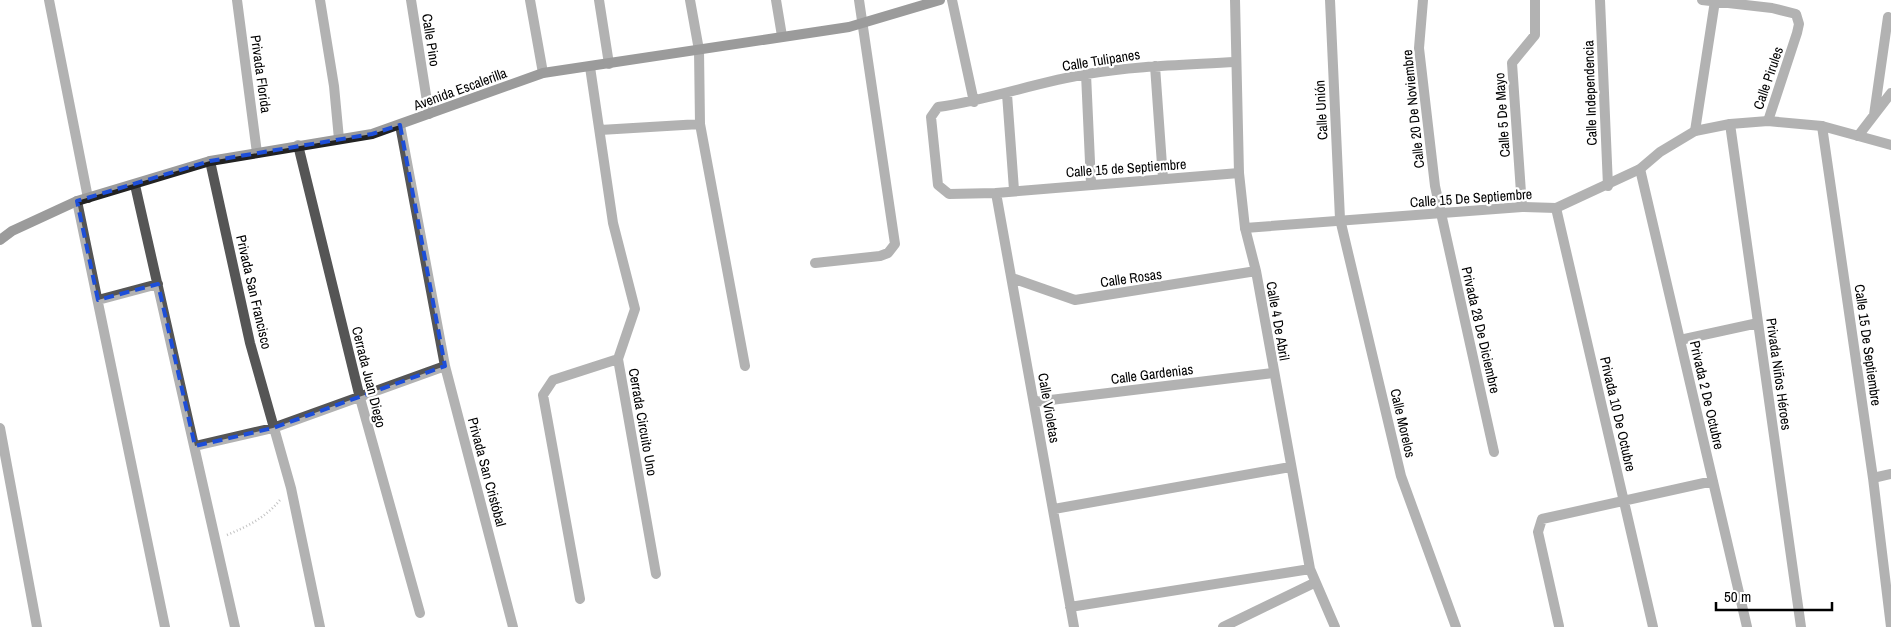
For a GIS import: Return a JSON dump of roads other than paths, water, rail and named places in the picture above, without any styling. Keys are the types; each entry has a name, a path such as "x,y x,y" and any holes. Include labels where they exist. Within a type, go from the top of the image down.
{"main road":[{"name":"Avenida Escalerilla","path":"0,240 12,231 82,200 210,161 372,134 543,73 863,24 940,0"}],"street":[{"path":"49,0 98,300 165,627"},
{"name":"Privada Florida","path":"237,0 257,153"},
{"path":"320,0 334,86 339,139"},
{"name":"Calle Pino","path":"411,0 429,114"},
{"path":"530,0 543,73"},
{"path":"599,0 609,64"},
{"path":"690,0 698,50 700,124 745,366"},
{"path":"776,0 782,36"},
{"path":"815,263 880,256 888,253 895,244 859,0"},
{"path":"952,0 974,102"},
{"name":"Calle 4 De Abril","path":"1235,0 1239,173 1245,228 1256,271 1310,569 1314,583 1335,627"},
{"name":"Calle Unión","path":"1330,0 1340,219"},
{"name":"Calle 20 De Noviembre","path":"1423,0 1419,48 1435,186 1441,215"},
{"name":"Calle 5 De Mayo","path":"1522,207 1512,63 1535,36 1535,0"},
{"name":"Calle Independencia","path":"1600,0 1608,186"},
{"name":"Calle Pirules","path":"1702,0 1772,8 1796,14 1798,18 1794,44 1768,121 1822,126 1891,145"},
{"path":"1695,131 1715,1"},
{"path":"1874,115 1888,17"},
{"name":"Calle Tulipanes","path":"996,193 949,194 938,185 931,117 938,107 974,102 1086,74 1155,66 1235,62"},
{"path":"1155,66 1163,179"},
{"name":"Cerrada Circuito Uno","path":"590,67 613,223 635,309 618,359 656,574"},
{"path":"1086,74 1091,184"},
{"path":"1858,136 1891,93"},
{"path":"996,193 1014,190 1007,94"},
{"name":"Calle 15 De Septiembre","path":"1245,228 1340,219 1441,215 1522,207 1556,208 1608,186 1640,168 1660,152 1695,131 1730,124 1768,121"},
{"path":"600,130 700,124"},
{"name":"Privada Niños Héroes","path":"1730,124 1801,627"},
{"name":"Privada San Cristóbal","path":"400,125 445,366 513,627"},
{"name":"Calle 15 De Septiembre","path":"1822,126 1888,569 1891,627"},
{"name":"Cerrada Juan Diego","path":"298,145 360,398 420,613"},
{"name":"Privada San Francisco","path":"210,161 250,343 291,488 320,627"},
{"name":"Privada 2 De Octubre","path":"1640,168 1747,627"},
{"name":"Calle 15 de Septiembre","path":"1014,190 1239,173"},
{"path":"135,185 217,539 235,627"},
{"name":"Calle Violetas","path":"996,193 1074,627"},
{"name":"Privada 10 De Octubre","path":"1556,208 1653,627"},
{"name":"Privada 28 De Diciembre","path":"1441,215 1494,452"},
{"name":"Calle Morelos","path":"1340,219 1401,476 1456,627"},
{"name":"Calle Rosas","path":"1012,278 1074,300 1256,271"},
{"path":"98,300 158,284"},
{"path":"1680,340 1758,323"},
{"path":"580,599 543,395 553,380 618,359"},
{"path":"195,446 273,428 445,366"},
{"name":"Calle Gardenias","path":"1034,402 1273,373"},
{"path":"0,428 37,627"},
{"path":"1054,509 1290,467"},
{"path":"1873,478 1891,474"},
{"path":"1559,626 1538,532 1542,519 1713,481"},
{"path":"1070,607 1310,569"},
{"path":"1223,627 1314,583"}]}
